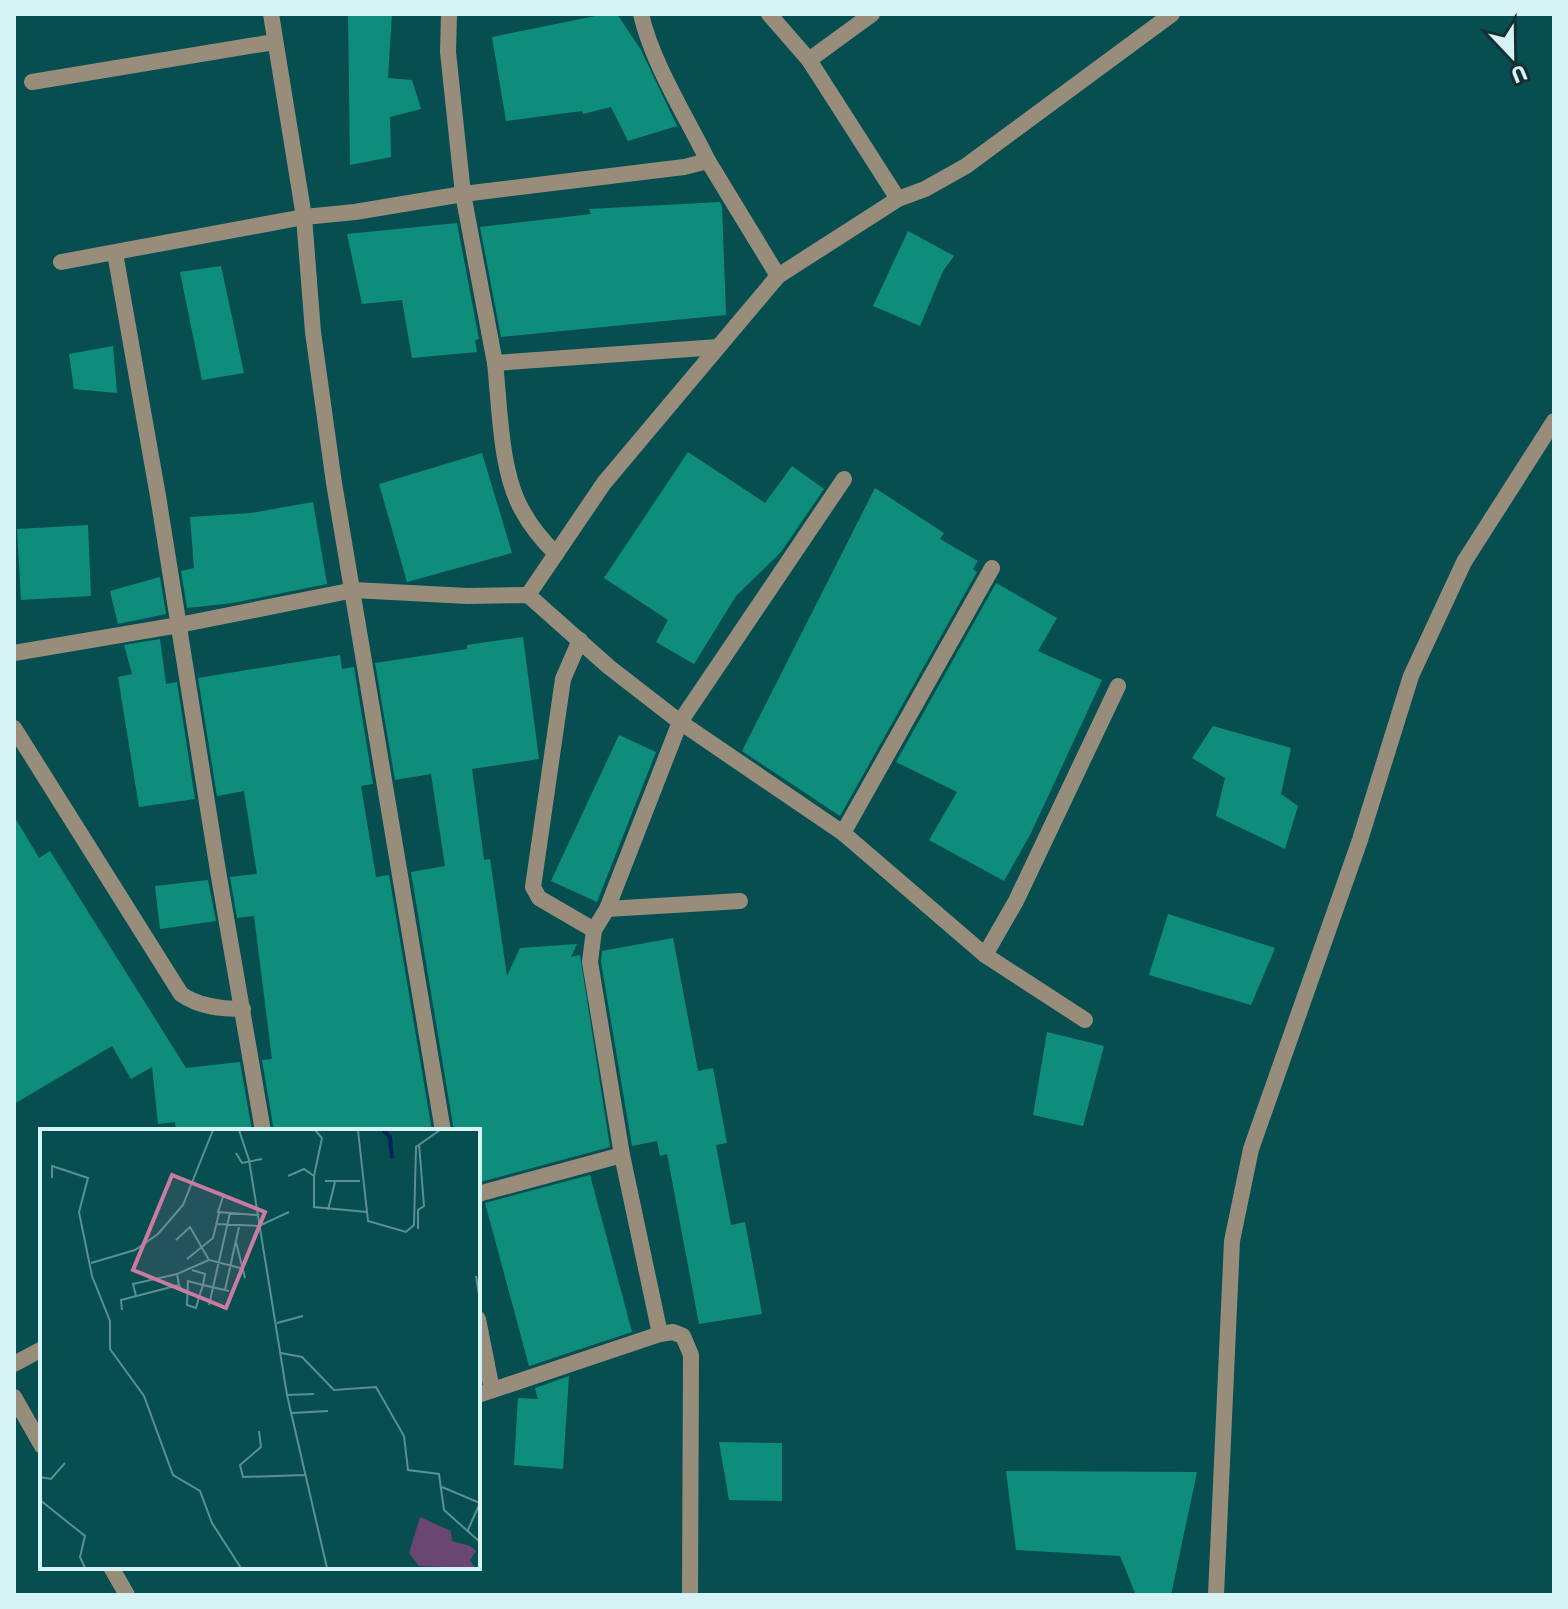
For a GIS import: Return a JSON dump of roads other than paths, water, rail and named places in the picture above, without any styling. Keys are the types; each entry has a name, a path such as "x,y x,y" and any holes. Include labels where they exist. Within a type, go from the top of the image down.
{"street":[{"path":"271,14 304,217 313,332 334,483 443,1129"},
{"path":"449,14 448,52 463,194 495,363 510,479 520,508 537,534 556,554"},
{"path":"641,14 643,26 670,87 708,161 778,276"},
{"path":"769,14 809,60 898,199"},
{"path":"809,60 872,14"},
{"path":"528,595 604,483 778,276 898,199 925,189 966,166 1172,14"},
{"path":"32,82 274,42"},
{"path":"61,262 304,217 684,167 708,161"},
{"path":"115,253 263,1129"},
{"path":"495,363 718,347"},
{"path":"1216,1595 1232,1241 1251,1149 1355,854 1411,676 1464,562 1554,421"},
{"path":"660,1334 622,1155 590,962 594,930 607,909 680,722 844,479"},
{"path":"843,833 992,568"},
{"path":"14,653 179,625 354,590 467,596 528,595 609,667 680,722 843,833 985,955 1085,1020"},
{"path":"580,640 563,679 533,887 539,898 594,930"},
{"path":"985,955 1016,901 1118,686"},
{"path":"14,728 181,994 219,1008 243,1009"},
{"path":"607,909 740,901"},
{"path":"480,1193 622,1155"},
{"path":"480,1340 485,1392 660,1334 680,1334 686,1341 691,1355 690,1595"},
{"path":"14,1364 40,1350"},
{"path":"14,1397 40,1442"},
{"path":"112,1569 127,1595"}]}
